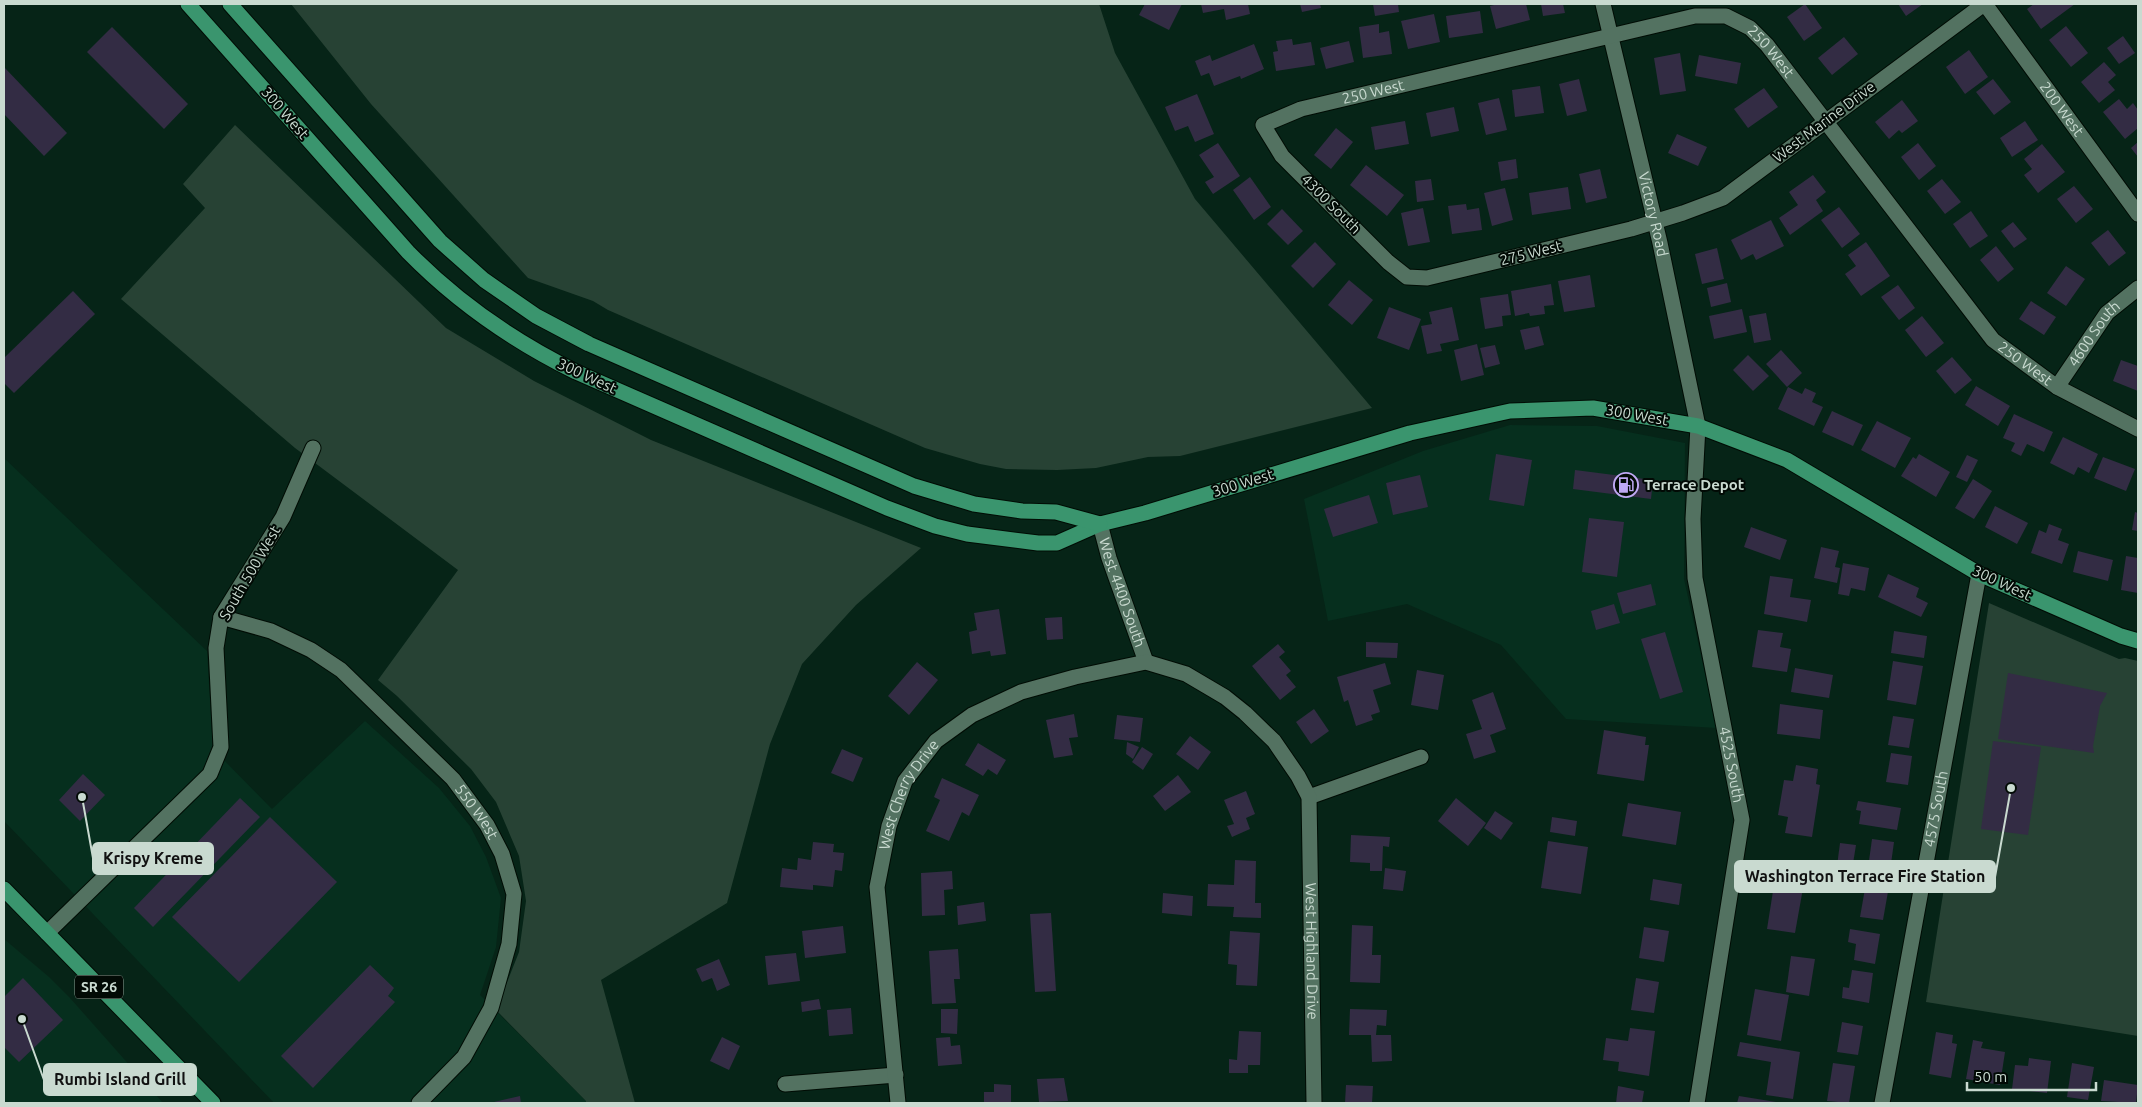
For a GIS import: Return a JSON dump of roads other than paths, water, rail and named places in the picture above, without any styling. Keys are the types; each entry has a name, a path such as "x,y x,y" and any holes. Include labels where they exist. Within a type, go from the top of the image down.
{"main road":[{"name":"300 West","path":"188,4 413,257 465,304 520,343 570,369 671,414 887,508 935,526 993,539 1056,543 1100,524 1145,513 1410,434 1510,411 1593,408 1698,426 1787,460 1979,574 2121,636 2138,641"},
{"name":"300 West","path":"230,4 440,241 484,280 536,316 589,344 921,489 974,504 1022,511 1056,512 1100,524"},
{"name":"SR 26","path":"4,889 212,1103"}],"street":[{"name":"Victory Road","path":"1603,4 1654,220 1698,426"},
{"name":"West Marine Drive","path":"1654,220 1683,213 1723,198 1984,4"},
{"name":"200 West","path":"1984,4 2138,214"},
{"name":"250 West","path":"1263,126 1301,109 1696,16 1726,16 1750,28 1767,45 1993,340 2057,386 2138,429"},
{"name":"4300 South","path":"1263,126 1282,156 1388,262 1406,276"},
{"name":"275 West","path":"1406,276 1427,278 1631,228 1654,220"},
{"name":"4600 South","path":"2057,386 2107,313 2138,288"},
{"name":"4525 South","path":"1697,1103 1742,820 1695,578 1693,518 1698,426"},
{"name":"South 500 West","path":"47,933 210,774 220,747 216,648 221,617 283,517 313,448"},
{"name":"West 4400 South","path":"1100,524 1146,662"},
{"name":"4575 South","path":"1882,1103 1979,574"},
{"name":"550 West","path":"221,617 271,631 312,650 341,670 453,779 487,825 502,854 514,894 510,944 491,1008 464,1057 419,1103"},
{"name":"West Highland Drive","path":"1146,662 1186,674 1225,697 1245,713 1274,741 1298,776 1308,797 1314,1103"},
{"name":"West Cherry Drive","path":"898,1103 877,887 889,826 904,782 936,742 972,715 1021,692 1075,676 1146,662"},
{"path":"1308,797 1422,757"},
{"path":"785,1084 896,1074"}],"place":[{"name":"Terrace Depot","path":"1626,485"},
{"name":"Washington Terrace Fire Station","path":"2011,788"},
{"name":"Krispy Kreme","path":"82,797"},
{"name":"Rumbi Island Grill","path":"22,1019"}]}
